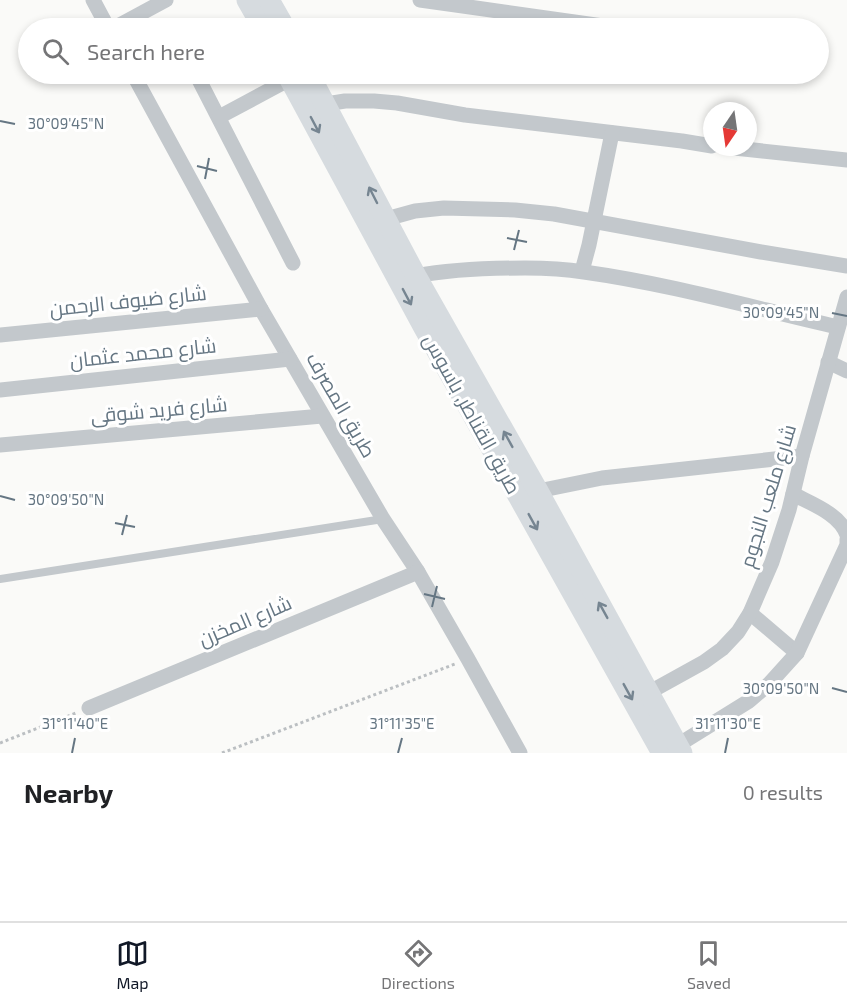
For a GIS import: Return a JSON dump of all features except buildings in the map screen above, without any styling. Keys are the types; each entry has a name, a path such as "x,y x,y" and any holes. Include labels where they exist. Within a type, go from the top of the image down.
{"main road":[{"path":"247,0 257,18"},
{"path":"269,0 279,18"},
{"name":"طريق القناطر, باسوس","path":"300,84 423,326 674,750"},
{"name":"طريق القناطر, باسوس","path":"305,84 326,104 416,276 538,491 648,693 674,750"}],"street":[{"path":"93,0 103,18"},
{"path":"133,18 166,0"},
{"path":"420,0 546,18"},
{"name":"طريق المصرف","path":"138,84 322,416 382,519 418,572 520,753"},
{"path":"201,84 293,263"},
{"path":"219,117 279,84"},
{"path":"326,104 345,101 397,103 465,115 703,144"},
{"path":"582,271 612,133"},
{"path":"757,150 847,160"},
{"path":"386,219 415,211 444,208 515,210 594,220 847,266"},
{"path":"416,276 442,271 483,268 543,268 582,271 658,285 838,327"},
{"name":"شارع ملعب النجوم","path":"648,693 704,662 722,649 738,632 750,613 787,519 802,456 847,297"},
{"name":"شارع ضيوف الرحمن","path":"0,334 261,309"},
{"name":"شارع محمد عثمان","path":"0,390 290,359"},
{"path":"828,362 847,371"},
{"name":"شارع فريد شوقى","path":"0,446 322,416"},
{"path":"538,491 602,478 802,456"},
{"path":"674,750 749,701 769,684 797,653 847,545 847,537 837,519 793,494"},
{"name":"شارع المخزن","path":"89,708 418,572"},
{"path":"750,613 797,653"}],"lane":[{"path":"0,579 382,519"}],"path":[{"path":"222,753 468,658"},
{"path":"0,743 89,708"}]}
